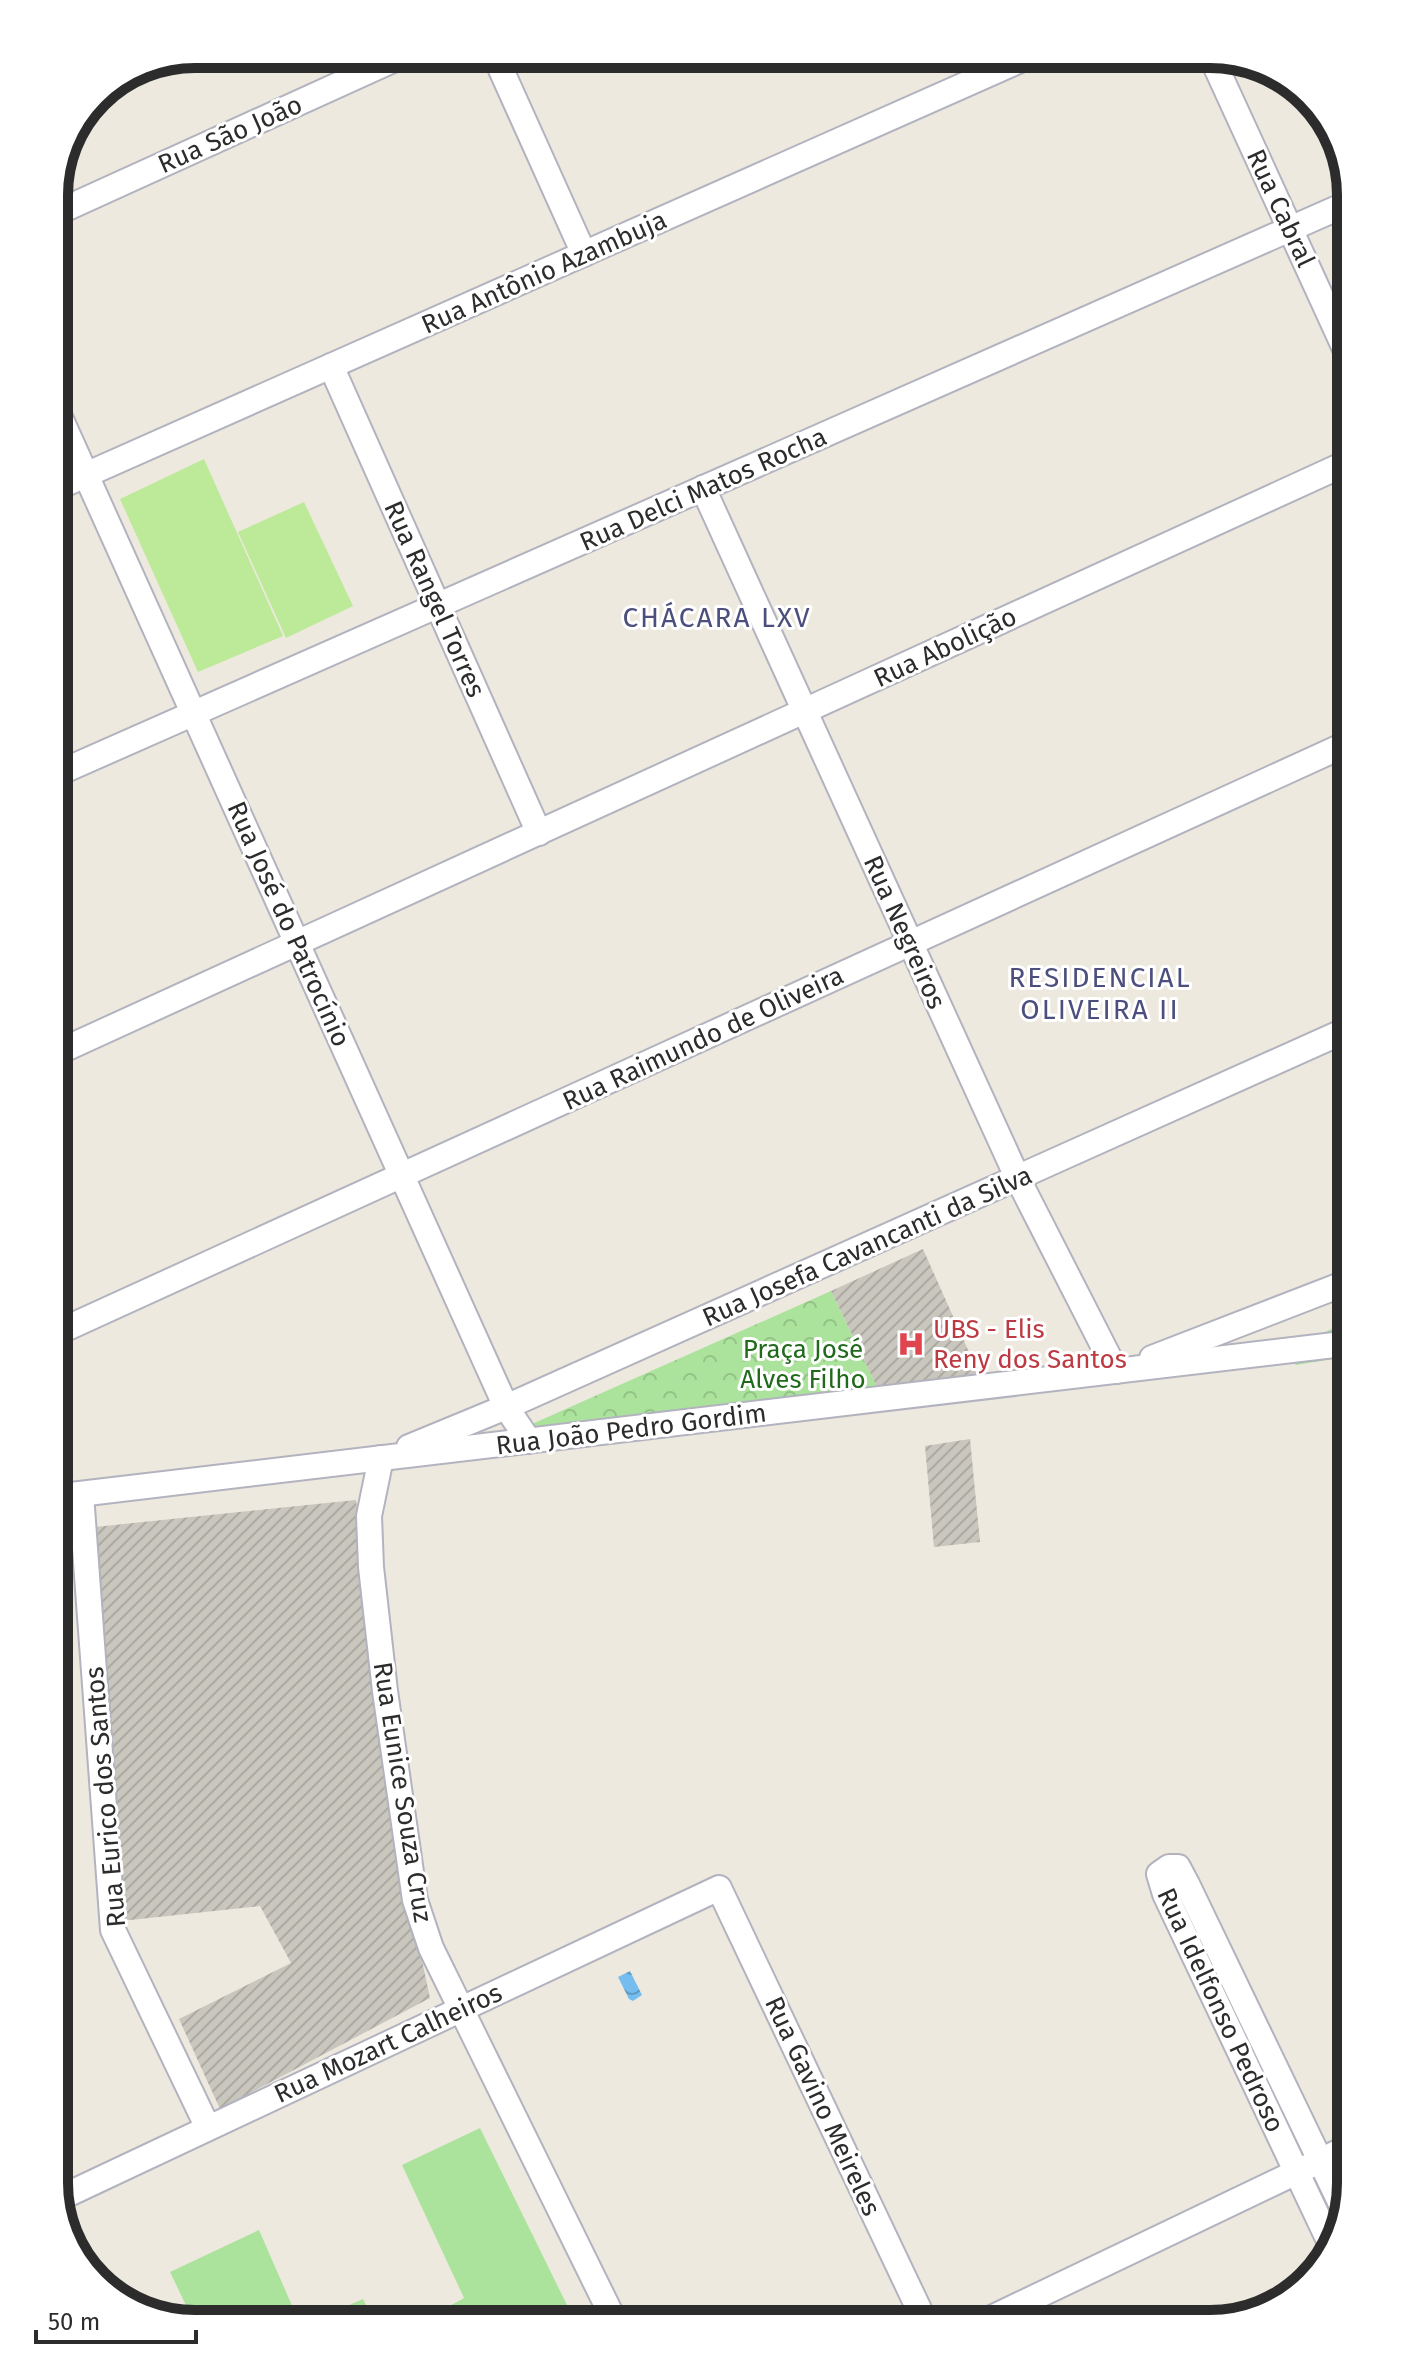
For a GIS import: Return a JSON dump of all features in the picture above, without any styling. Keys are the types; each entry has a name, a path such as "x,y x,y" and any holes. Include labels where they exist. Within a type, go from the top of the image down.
{"street":[{"name":"Rua São João","path":"68,208 375,68"},
{"path":"500,68 584,254"},
{"name":"Rua Antônio Azambuja","path":"68,483 1002,68"},
{"name":"Rua Cabral","path":"1216,68 1337,331"},
{"name":"Rua Delci Matos Rocha","path":"68,769 1337,208"},
{"name":"Rua Rangel Torres","path":"331,366 539,833"},
{"name":"Rua José do Patrocínio","path":"68,435 506,1407 529,1441"},
{"name":"Rua Abolição","path":"68,1048 1337,467"},
{"name":"Rua Negreiros","path":"703,488 1018,1179 1116,1371"},
{"name":"Rua Raimundo de Oliveira","path":"68,1328 1337,748"},
{"name":"Rua Josefa Cavancanti da Silva","path":"381,1458 506,1407 1337,1034"},
{"path":"1116,1371 1337,1286"},
{"name":"Rua João Pedro Gordim","path":"68,1495 1337,1345"},
{"name":"Rua Eunice Souza Cruz","path":"381,1458 369,1516 371,1567 411,1879 421,1922 609,2310"},
{"name":"Rua Eurico dos Santos","path":"81,1494 113,1930 208,2128"},
{"name":"Rua Idelfonso Pedroso","path":"1326,2234 1165,1894 1159,1874 1169,1867 1178,1867 1187,1884 1336,2194"},
{"name":"Rua Mozart Calheiros","path":"69,2194 719,1888"},
{"name":"Rua Gavino Meireles","path":"719,1888 919,2310"},
{"path":"1008,2310 1337,2153"}],"green space":[{"path":"204,459 283,636 198,672 120,499"},
{"path":"304,502 353,606 286,638 238,532"},
{"name":"Praça José Alves Filho","path":"831,1291 888,1410 542,1450 532,1424"},
{"path":"1337,1326 1337,1358 1296,1365 1287,1355 1297,1345"},
{"path":"480,2128 570,2310 442,2310 464,2298 402,2165"},
{"path":"259,2230 294,2310 188,2310 170,2272"},
{"path":"363,2299 369,2310 337,2310"}],"water":[{"path":"630,1971 642,1995 633,2001 618,1977"}],"building":[{"name":"UBS - Elis Reny dos Santos","path":"923,1249 989,1397 888,1410 831,1291"},
{"path":"970,1439 980,1542 934,1547 925,1446"},
{"path":"356,1500 409,1900 430,1998 220,2109 179,2019 291,1963 260,1906 121,1921 95,1527"}],"place":[{"name":"UBS - Elis Reny dos Santos","path":"911,1344"}],"district":[{"name":"CHÁCARA LXV","path":"717,617"},
{"name":"RESIDENCIAL OLIVEIRA II","path":"1100,993"}]}
